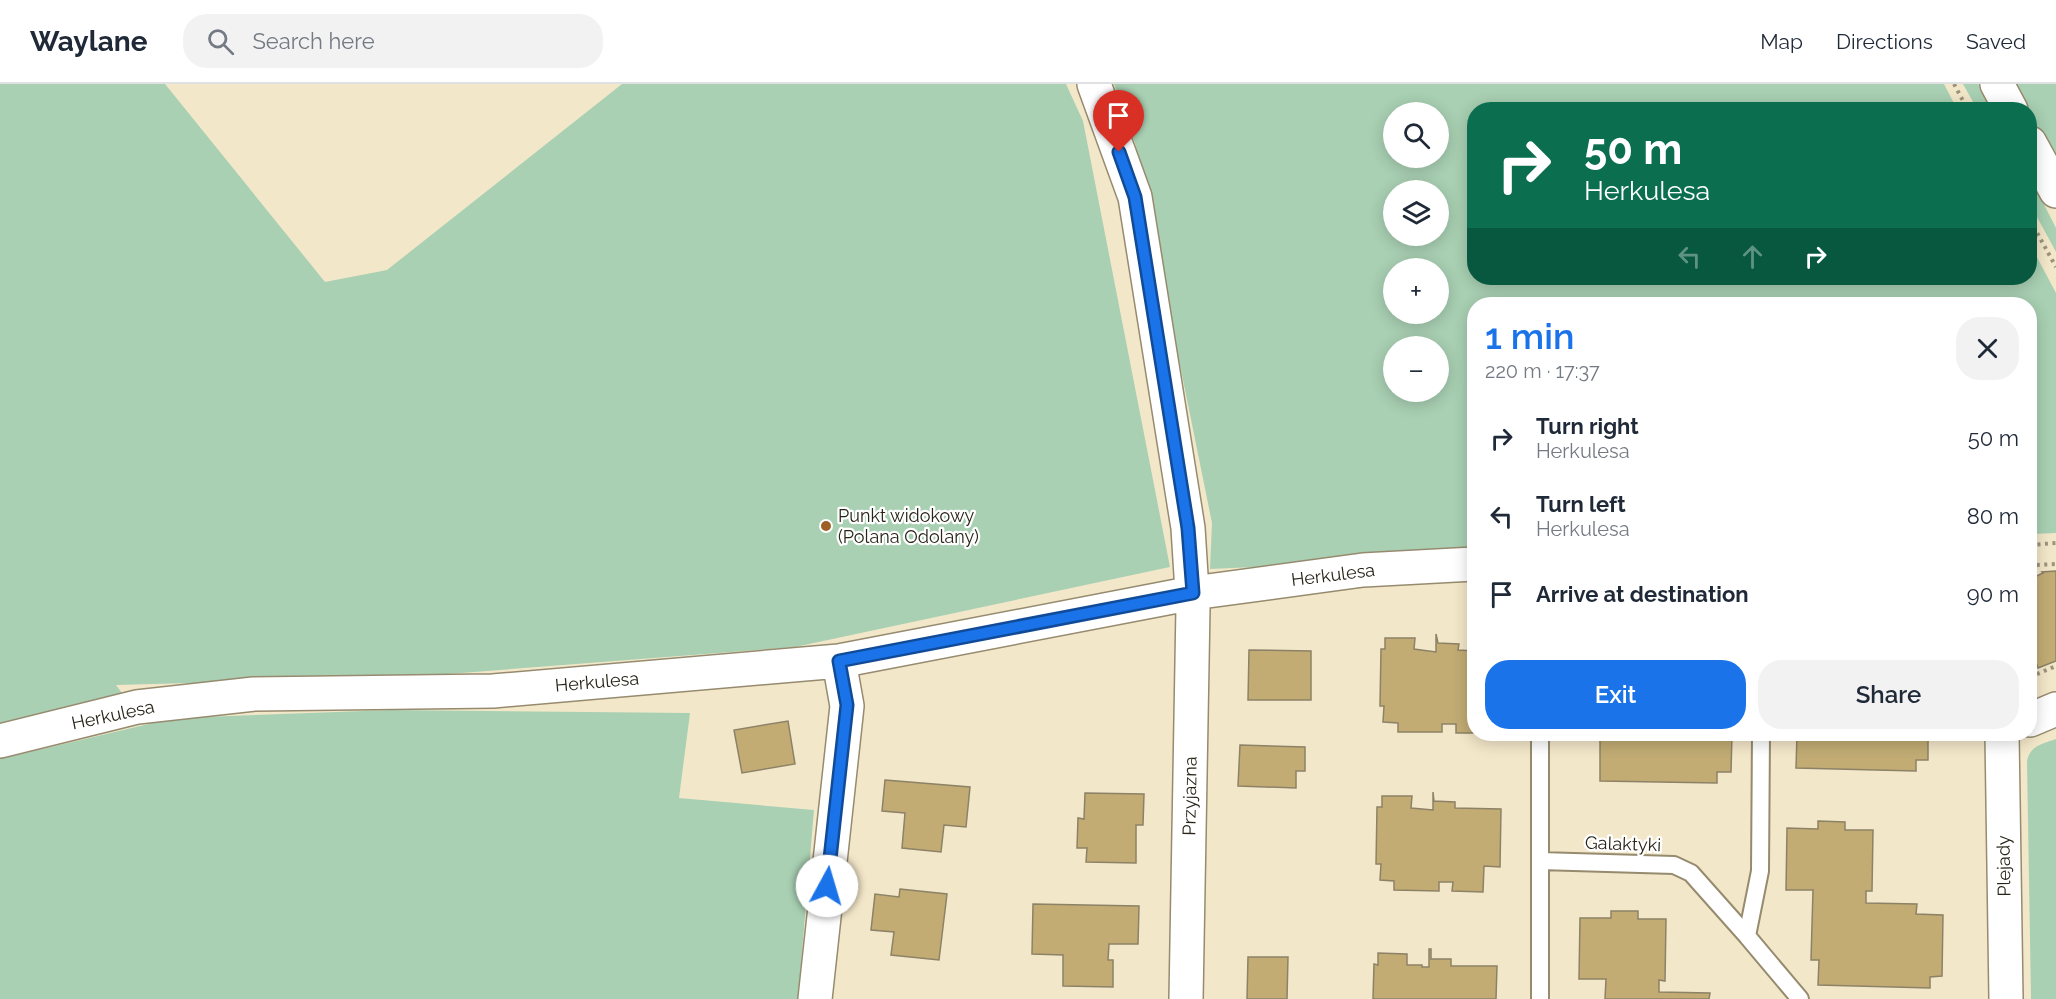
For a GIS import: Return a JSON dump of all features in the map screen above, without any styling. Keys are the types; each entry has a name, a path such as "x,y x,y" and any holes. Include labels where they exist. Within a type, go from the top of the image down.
{"street":[{"path":"1094,84 1135,197 1188,528 1193,593"},
{"path":"1997,84 2007,102"},
{"path":"2037,156 2056,191"},
{"name":"Herkulesa","path":"0,741 137,707 254,694 493,691 839,661 1193,593 1364,570 1467,564"},
{"name":"Przyjazna","path":"1186,999 1193,593"},
{"path":"815,999 847,705 839,661"},
{"path":"2037,717 2056,709"},
{"name":"Plejady","path":"2002,741 2006,999"}],"lane":[{"path":"1540,741 1540,999"},
{"path":"1747,936 1760,871 1761,741"},
{"name":"Galaktyki","path":"1540,861 1674,865 1690,873 1800,999"}],"path":[{"path":"1954,84 1964,102"},
{"path":"2037,233 2056,267"},
{"path":"2037,544 2056,543"},
{"path":"2037,565 2055,564"},
{"path":"2037,674 2056,666"}],"green space":[{"path":"0,84 165,84 325,282 387,270 622,84 1066,84 1083,121 1170,567 795,647 409,677 116,685 125,697 0,725"},
{"path":"1114,84 1944,84 1953,102 1467,102 1467,285 2037,285 2037,257 2056,293 2056,533 2037,534 2037,297 1467,297 1467,557 1210,569 1212,523 1135,143"},
{"path":"1963,84 1978,84 1988,102 1973,102"},
{"path":"2014,84 2056,84 2056,161 2037,126 2037,102 2024,102"},
{"path":"2037,191 2056,228 2056,252 2037,217"},
{"path":"391,710 690,713 679,798 814,810 798,999 0,999 0,759 174,718"},
{"path":"2056,739 2056,999 2031,999 2027,762 2033,749"}],"building":[{"path":"2056,571 2056,661 2038,668 2037,576 2042,572"},
{"path":"1436,634 1438,643 1459,644 1458,650 1467,651 1467,733 1456,733 1456,724 1442,724 1442,732 1398,732 1398,723 1383,722 1384,706 1380,706 1381,649 1385,649 1385,638 1415,638 1414,649 1436,652"},
{"path":"1249,650 1311,651 1311,700 1248,700"},
{"path":"788,721 795,764 742,773 734,730"},
{"path":"1600,741 1732,741 1731,772 1717,772 1717,783 1600,781"},
{"path":"1797,741 1928,741 1928,760 1916,760 1916,771 1796,768"},
{"path":"1240,745 1305,747 1305,771 1296,771 1296,788 1238,786"},
{"path":"885,780 970,787 966,827 944,825 941,852 902,848 905,813 882,811"},
{"path":"1433,792 1434,801 1455,802 1455,808 1501,809 1500,867 1484,866 1483,892 1452,891 1453,882 1439,882 1439,891 1394,890 1394,881 1380,880 1381,864 1376,864 1377,807 1382,807 1382,796 1412,796 1411,808 1433,810"},
{"path":"1085,793 1144,794 1143,825 1136,825 1136,863 1086,862 1087,848 1077,848 1078,818 1084,819"},
{"path":"1818,821 1845,822 1845,830 1873,830 1872,891 1866,891 1866,903 1917,904 1916,914 1943,915 1942,976 1930,977 1930,988 1818,985 1819,960 1811,960 1813,890 1786,890 1787,828 1818,829"},
{"path":"900,889 947,894 939,960 891,955 894,932 871,930 875,894 899,897"},
{"path":"1033,904 1139,906 1138,944 1109,944 1108,960 1113,960 1113,987 1063,986 1063,955 1032,954"},
{"path":"1611,911 1638,911 1638,919 1666,919 1665,981 1659,980 1659,992 1710,993 1709,999 1605,999 1606,979 1579,979 1580,918 1611,918"},
{"path":"1429,949 1431,949 1431,959 1451,959 1451,966 1497,966 1496,999 1373,999 1374,964 1378,965 1378,953 1407,954 1407,965 1429,967"},
{"path":"1248,957 1288,957 1287,999 1247,999"}],"place":[{"name":"Punkt widokowy (Polana Odolany)","path":"826,526"}],"route":[{"path":"827,886 847,705 839,661 1193,593 1188,528 1135,197 1119,152"}]}
